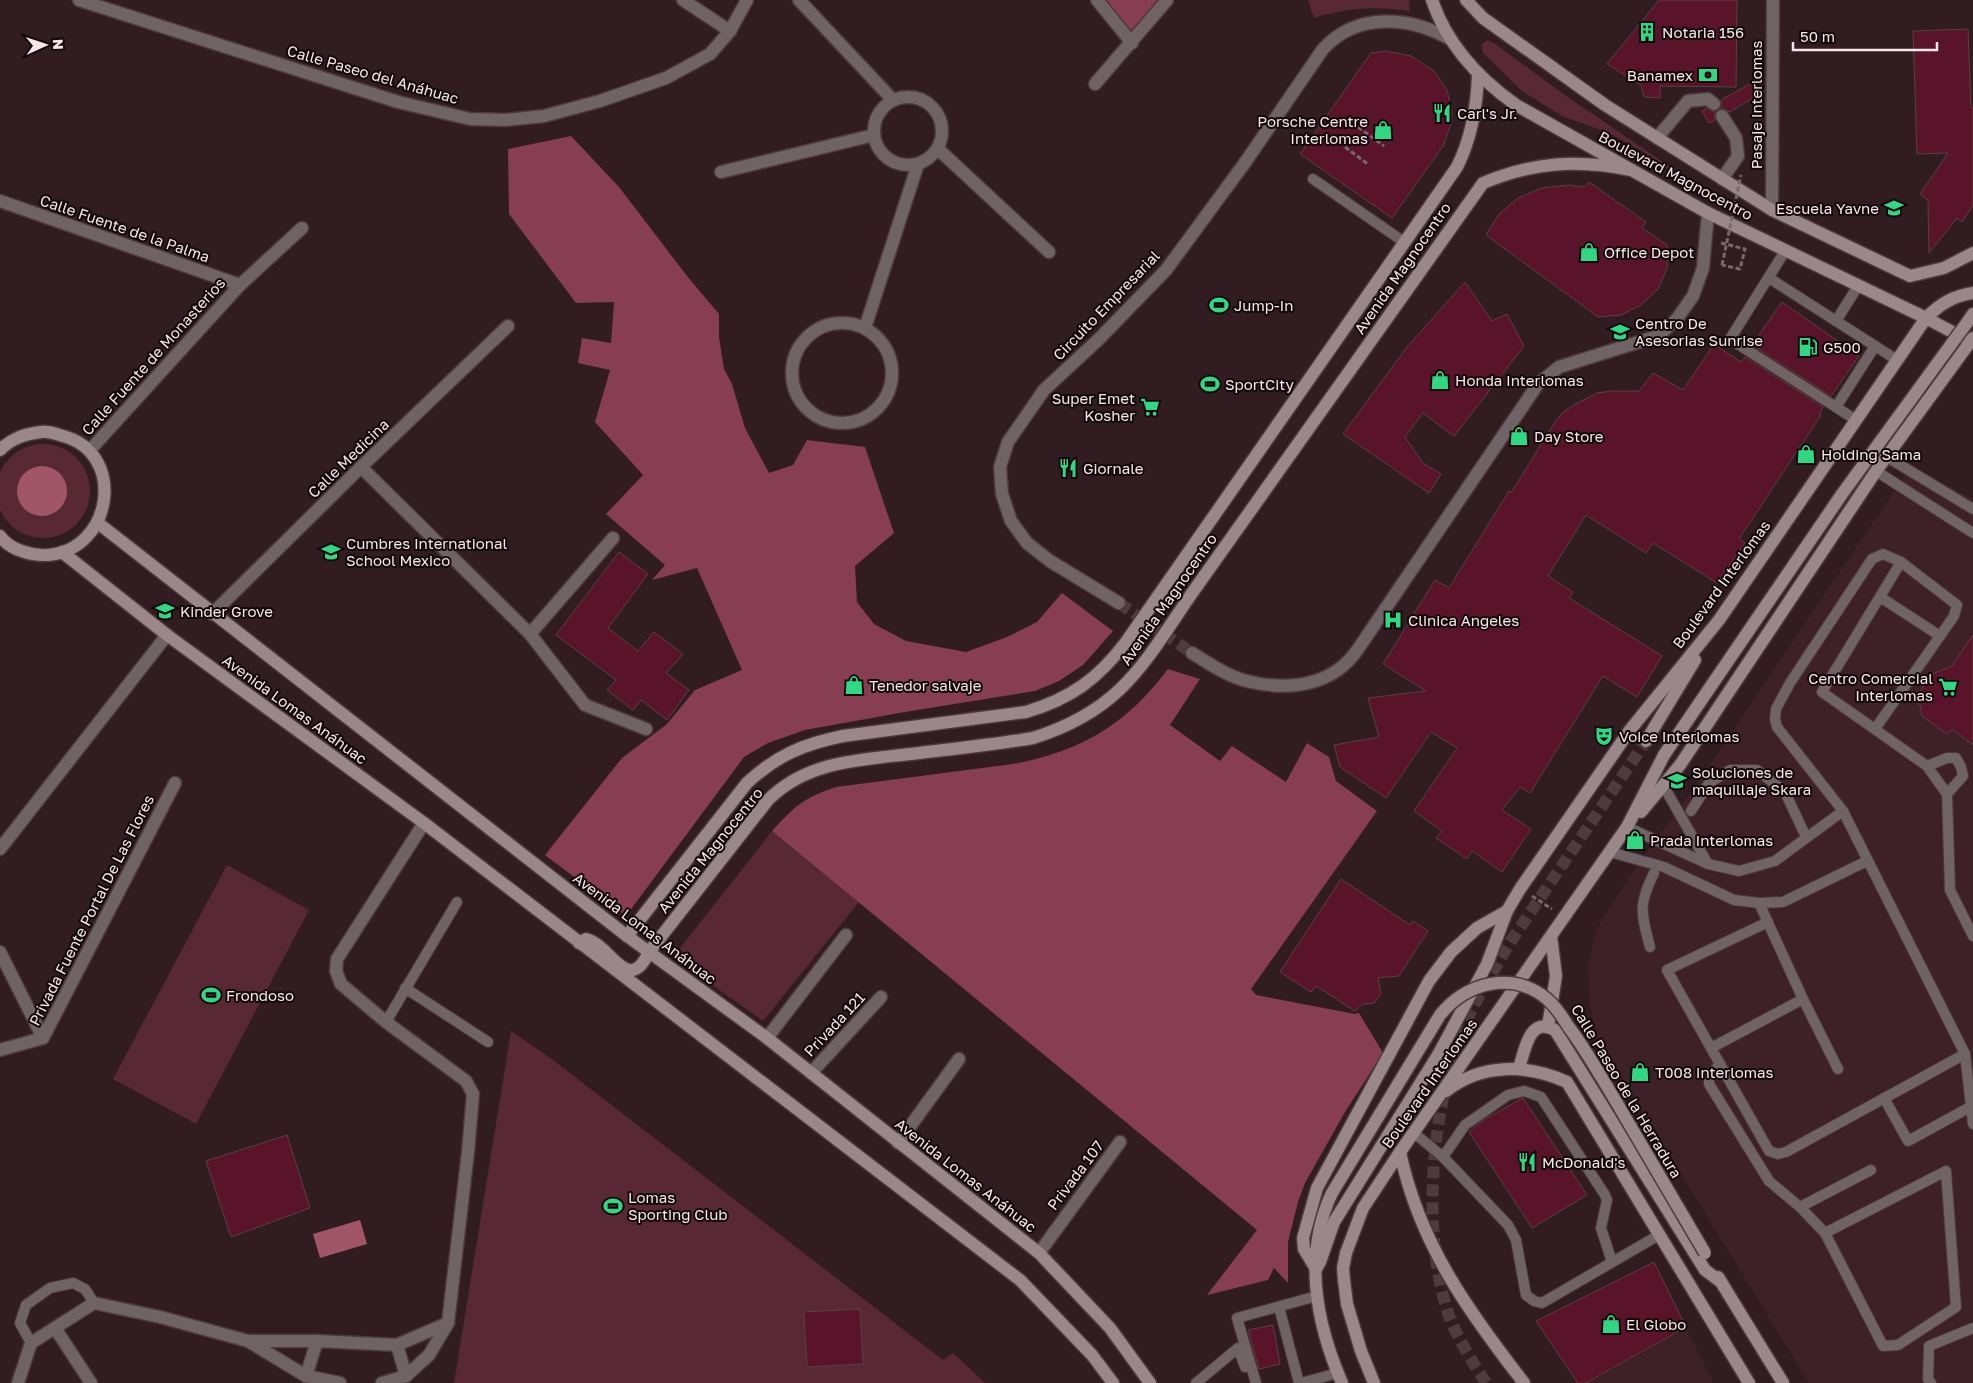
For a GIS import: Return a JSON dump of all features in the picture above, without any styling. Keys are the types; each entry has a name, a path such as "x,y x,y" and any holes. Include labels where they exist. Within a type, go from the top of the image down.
{"main road":[{"name":"Boulevard Magnocentro","path":"1432,0 1450,39 1478,74 1492,87 1516,104 1708,213 1972,341"},
{"name":"Boulevard Magnocentro","path":"1466,0 1483,18 1605,105 1772,210 1910,276 1944,268 1973,253"},
{"name":"Avenida Magnocentro","path":"627,936 747,783 764,767 782,756 822,740 843,736 1026,712 1066,697 1099,673 1126,642 1457,167 1464,153 1475,115 1478,74"},
{"name":"Avenida Magnocentro","path":"579,943 586,940 594,941 620,967 632,971 643,964 649,952 768,800 781,788 812,771 848,762 1032,738 1079,720 1100,707 1118,692 1149,657 1190,596 1483,183 1518,170 1559,163 1607,165 1631,170"},
{"name":"Boulevard Interlomas","path":"1316,1269 1334,1222 1438,1056 1487,964 1507,910 1520,889 1630,730 1719,620 1926,318 1937,307 1957,295 1973,293"},
{"name":"Boulevard Interlomas","path":"1374,1383 1361,1351 1347,1304 1343,1268 1351,1235 1363,1208 1627,827 1664,755 1842,494 1970,319"},
{"name":"Boulevard Interlomas","path":"1627,827 1680,765 1876,471 1972,341"},
{"path":"0,449 15,438 28,433 48,432 71,438 90,450 100,468 105,486 105,501 98,523 82,541 62,552 39,555 20,550 1,541"},
{"name":"Avenida Lomas Anáhuac","path":"98,523 212,614 627,936 767,1038 1038,1253 1110,1328 1150,1383"},
{"name":"Avenida Lomas Anáhuac","path":"62,552 167,635 424,823 1020,1280 1092,1355 1113,1383"},
{"path":"1646,741 1719,620"},
{"name":"Boulevard Interlomas","path":"1316,1269 1304,1249 1303,1238 1317,1188 1429,981 1451,952 1477,928 1507,910"},
{"path":"1548,1026 1556,976 1551,936"},
{"name":"Calle Paseo de la Herradura","path":"1332,1193 1440,1016 1448,1006 1458,997 1481,986 1493,983 1521,986 1534,991 1556,1008 1586,1050 1721,1282 1783,1383"},
{"path":"1519,1068 1530,1035 1538,1027 1548,1026 1555,1030 1705,1270 1721,1282"},
{"path":"1440,1096 1454,1085 1477,1074 1502,1069 1519,1068 1544,1072 1567,1082 1749,1383"},
{"path":"1400,1152 1411,1197 1429,1240 1452,1282 1524,1383"},
{"name":"Boulevard Interlomas","path":"1332,1193 1324,1210 1316,1245 1317,1296 1324,1331 1340,1378"}],"street":[{"name":"Calle Paseo del Anáhuac","path":"79,0 398,102 470,119 505,120 544,116 600,102 673,74 710,54 730,31 747,0"},
{"path":"683,0 730,31"},
{"path":"799,0 892,100"},
{"path":"1097,0 1132,43"},
{"path":"1095,84 1168,0"},
{"name":"Pasaje Interlomas","path":"1772,210 1773,0"},
{"name":"Circuito Empresarial","path":"1119,603 1050,561 1027,544 1011,521 1002,494 1000,467 1008,442 1044,390 1100,339 1166,270 1244,164 1333,37 1349,28 1383,22 1400,22 1419,25 1436,31 1450,39"},
{"path":"910,96 927,101 939,114 943,132 938,149 929,158 918,164 898,164 882,154 874,135 877,114 892,100 910,96"},
{"path":"1657,138 1688,101 1708,99 1714,104"},
{"path":"1722,116 1736,138 1738,156 1722,179"},
{"path":"721,172 874,135"},
{"path":"938,149 1049,252"},
{"path":"865,328 918,164"},
{"name":"Calle Fuente de la Palma","path":"0,201 240,285"},
{"path":"1192,653 1223,671 1250,682 1280,686 1310,683 1324,679 1344,667 1352,659 1538,384 1559,367 1658,336 1676,320 1693,296 1703,268 1708,213"},
{"name":"Calle Fuente de Monasterios","path":"90,450 240,285 302,228"},
{"path":"839,322 865,328 885,345 893,371 887,397 869,416 844,424 818,418 798,401 790,375 796,349 814,330 839,322"},
{"name":"Calle Medicina","path":"212,614 508,326"},
{"path":"361,467 530,634 585,705 646,729"},
{"path":"530,634 613,538"},
{"path":"0,849 167,635"},
{"name":"Privada Fuente Portal De Las Flores","path":"0,1050 43,1038 174,784"},
{"path":"382,1383 406,1376 429,1355 448,1323 473,1094 466,1081 386,1022 341,984 336,971 337,959 424,823"},
{"path":"767,1038 846,935"},
{"path":"0,952 43,1038"},
{"name":"Privada 121","path":"811,1073 881,997"},
{"path":"898,1143 959,1058"},
{"name":"Privada 107","path":"1038,1253 1120,1142"},
{"path":"18,1383 31,1343 94,1303 160,1317 248,1341 317,1341 397,1345 448,1323"},
{"path":"55,1328 91,1383"},
{"path":"248,1341 306,1379 340,1383"},
{"path":"306,1379 317,1341"},
{"path":"397,1345 406,1376"}],"lane":[{"path":"1314,179 1404,242"},
{"path":"1785,251 1730,339 1856,420"},
{"path":"1769,278 1897,360"},
{"path":"1836,321 1858,286"},
{"path":"1836,407 1875,346"},
{"path":"1887,457 1973,509"},
{"path":"1876,471 1973,533"},
{"path":"1875,729 1954,616 1957,605 1901,562 1883,554 1872,559 1790,683 1776,709 1774,719 1777,727 1843,811 1964,1054 1973,1124"},
{"path":"1901,562 1822,692 1928,766 1947,794 1950,890 1973,936"},
{"path":"1880,598 1940,636"},
{"path":"1928,766 1947,758 1956,758 1963,776 1947,794"},
{"path":"1691,811 1709,783 1730,770 1756,770 1785,792 1806,837"},
{"path":"1663,786 1708,864"},
{"path":"1627,827 1708,864 1739,872 1775,861 1843,811"},
{"path":"1610,852 1664,867 1734,900 1759,903 1782,902 1867,861"},
{"path":"1650,947 1642,919 1641,905 1644,892 1654,873"},
{"path":"386,1022 457,902"},
{"path":"1759,903 1803,999 1838,1069"},
{"path":"1768,922 1667,970 1769,1151 1778,1154 1786,1152 1964,1054"},
{"path":"406,988 488,1042"},
{"path":"1711,1048 1803,999"},
{"path":"1720,1064 1709,1077 1709,1084 1768,1181 1800,1207 1825,1233 1883,1346 1898,1345 1956,1307 1946,1171 1825,1233"},
{"path":"1443,1157 1465,1125 1508,1095 1524,1091 1541,1097 1605,1195 1607,1200 1601,1228 1612,1262"},
{"path":"1884,1098 1908,1141 1972,1106"},
{"path":"1414,1133 1443,1157 1508,1225 1516,1240 1526,1295 1534,1301 1542,1303 1659,1235"},
{"path":"1800,1207 1871,1170"},
{"path":"31,1343 20,1323 26,1305 50,1288 73,1283 85,1289 94,1303"},
{"path":"1256,1383 1237,1318 1317,1296"},
{"path":"1279,1306 1300,1383 1340,1378"},
{"path":"1931,1383 1928,1379 1929,1346 1973,1328"},
{"path":"1196,1383 1238,1348 1252,1383"}],"path":[{"path":"1358,127 1384,146"},
{"path":"1345,147 1369,165"},
{"path":"1716,242 1745,249 1740,269 1722,265 1741,175"},
{"path":"1520,889 1565,918"}],"shaded area":[{"path":"1098,0 1167,0 1132,42"},
{"path":"1308,0 1409,0 1410,11 1361,9 1314,18"},
{"path":"1487,40 1494,43 1562,93 1692,182 1692,184 1689,185 1645,153 1609,133 1562,116 1523,92 1483,53 1481,45"},
{"path":"571,136 619,187 687,276 719,314 719,337 724,369 732,384 745,428 769,473 793,465 807,440 865,447 894,533 855,566 857,602 874,624 906,641 966,652 1007,637 1037,622 1062,593 1113,631 1083,665 1059,681 1035,691 805,730 768,743 744,757 626,916 545,855 622,758 667,724 695,690 742,670 697,568 652,580 665,565 606,514 643,475 595,422 610,370 578,363 582,338 611,343 614,302 576,303 509,214 508,149"},
{"path":"43,444 61,448 76,458 86,473 90,491 86,509 76,524 61,534 43,538 25,534 10,524 0,509 -4,491 0,473 10,458 25,448"},
{"path":"42,466 51,468 62,477 67,491 65,500 56,511 42,516 33,514 22,505 17,491 19,482 28,471"},
{"path":"1911,466 1973,499 1973,1383 1809,1383 1598,1038 1590,1006 1588,966 1596,930 1630,876 1710,765"},
{"path":"1168,669 1200,679 1170,725 1220,761 1232,746 1286,782 1307,743 1329,757 1336,781 1377,811 1251,989 1256,995 1355,1014 1359,1013 1383,1053 1345,1112 1305,1183 1288,1242 1288,1283 1274,1268 1268,1280 1207,1295 1257,1230 772,831 787,815 807,799 836,787 1013,764 1060,752 1100,733 1119,720 1136,705"},
{"path":"772,831 859,902 763,1021 673,957"},
{"name":"Frondoso","path":"227,865 309,910 196,1124 113,1079"},
{"name":"Lomas Sporting Club","path":"511,1031 553,1060 943,1360 953,1353 985,1383 454,1383"},
{"path":"360,1220 367,1244 320,1258 313,1234"},
{"path":"1686,1328 1713,1381 1710,1383 1588,1383"}],"building":[{"path":"1659,0 1737,0 1736,87 1660,86 1660,98 1644,97 1641,85 1607,64"},
{"path":"1968,29 1971,108 1973,108 1973,205 1962,222 1957,218 1929,253 1928,200 1920,194 1948,153 1917,154 1913,31"},
{"name":"Porsche Centre Interlomas","path":"1385,51 1411,56 1434,71 1447,90 1452,112 1451,124 1443,146 1392,218 1300,154 1371,53"},
{"path":"1759,79 1764,92 1729,112 1721,108 1721,100"},
{"path":"1707,108 1715,112 1715,120 1709,123 1702,111"},
{"path":"1589,182 1646,222 1642,228 1667,245 1667,268 1658,289 1641,305 1621,315 1598,317 1486,235 1499,214 1518,198 1542,188 1569,185 1585,187"},
{"name":"Honda Interlomas","path":"1465,282 1492,321 1507,314 1524,346 1454,436 1423,413 1405,437 1423,463 1441,474 1429,493 1343,434 1407,347"},
{"name":"G500","path":"1782,302 1859,356 1831,396 1752,345"},
{"path":"1714,344 1741,362 1745,357 1823,407 1819,414 1821,415 1739,539 1745,543 1717,583 1653,543 1646,553 1586,515 1548,576 1573,592 1569,598 1662,656 1637,697 1603,676 1530,793 1520,787 1502,810 1531,829 1502,872 1472,851 1467,859 1436,838 1442,831 1414,811 1457,748 1431,732 1386,798 1340,767 1334,745 1379,737 1368,698 1426,691 1383,664 1435,580 1449,588 1509,491 1511,493 1563,412 1597,393 1639,391 1653,373 1683,390"},
{"path":"619,552 648,574 608,628 638,651 654,632 683,654 666,673 689,690 667,720 641,700 633,710 607,690 616,680 556,635"},
{"name":"Centro Comercial Interlomas","path":"1973,635 1973,745 1952,729 1947,734 1922,716 1918,695 1930,675 1952,666"},
{"path":"1341,879 1410,925 1413,921 1428,931 1399,976 1378,978 1381,994 1374,1003 1363,1004 1355,1011 1316,986 1311,992 1280,972"},
{"name":"McDonald's","path":"1523,1098 1587,1195 1532,1228 1469,1132 1485,1119"},
{"path":"287,1135 310,1208 231,1237 206,1161"},
{"name":"El Globo","path":"1654,1262 1686,1327 1586,1383 1578,1383 1536,1321"},
{"path":"860,1309 863,1364 807,1367 804,1312"},
{"path":"1273,1325 1280,1364 1259,1369 1248,1330"}],"tunnel":[{"path":"1119,603 1192,653"},
{"path":"1486,1383 1460,1340 1448,1313 1440,1282 1435,1248 1433,1177 1441,1106 1449,1072 1458,1041 1469,1016 1509,944 1646,741"}],"place":[{"name":"Notaria 156","path":"1647,32"},
{"name":"Banamex","path":"1708,75"},
{"name":"Carl's Jr.","path":"1442,113"},
{"name":"Porsche Centre Interlomas","path":"1383,130"},
{"name":"Escuela Yavne","path":"1894,208"},
{"name":"Office Depot","path":"1589,252"},
{"name":"Jump-In","path":"1219,305"},
{"name":"Centro De Asesorias Sunrise","path":"1620,332"},
{"name":"G500","path":"1808,347"},
{"name":"Honda Interlomas","path":"1440,380"},
{"name":"SportCity","path":"1210,384"},
{"name":"Super Emet Kosher","path":"1150,407"},
{"name":"Day Store","path":"1519,436"},
{"name":"Holding Sama","path":"1806,454"},
{"name":"Giornale","path":"1068,468"},
{"name":"Cumbres International School Mexico","path":"331,552"},
{"name":"Kinder Grove","path":"165,611"},
{"name":"Clinica Angeles","path":"1393,620"},
{"name":"Tenedor salvaje","path":"854,685"},
{"name":"Centro Comercial Interlomas","path":"1948,687"},
{"name":"Voice Interlomas","path":"1604,736"},
{"name":"Soluciones de maquillaje Skara","path":"1677,781"},
{"name":"Prada Interlomas","path":"1635,840"},
{"name":"Frondoso","path":"211,995"},
{"name":"T008 Interlomas","path":"1640,1072"},
{"name":"McDonald's","path":"1527,1162"},
{"name":"Lomas Sporting Club","path":"613,1206"},
{"name":"El Globo","path":"1611,1324"}]}
